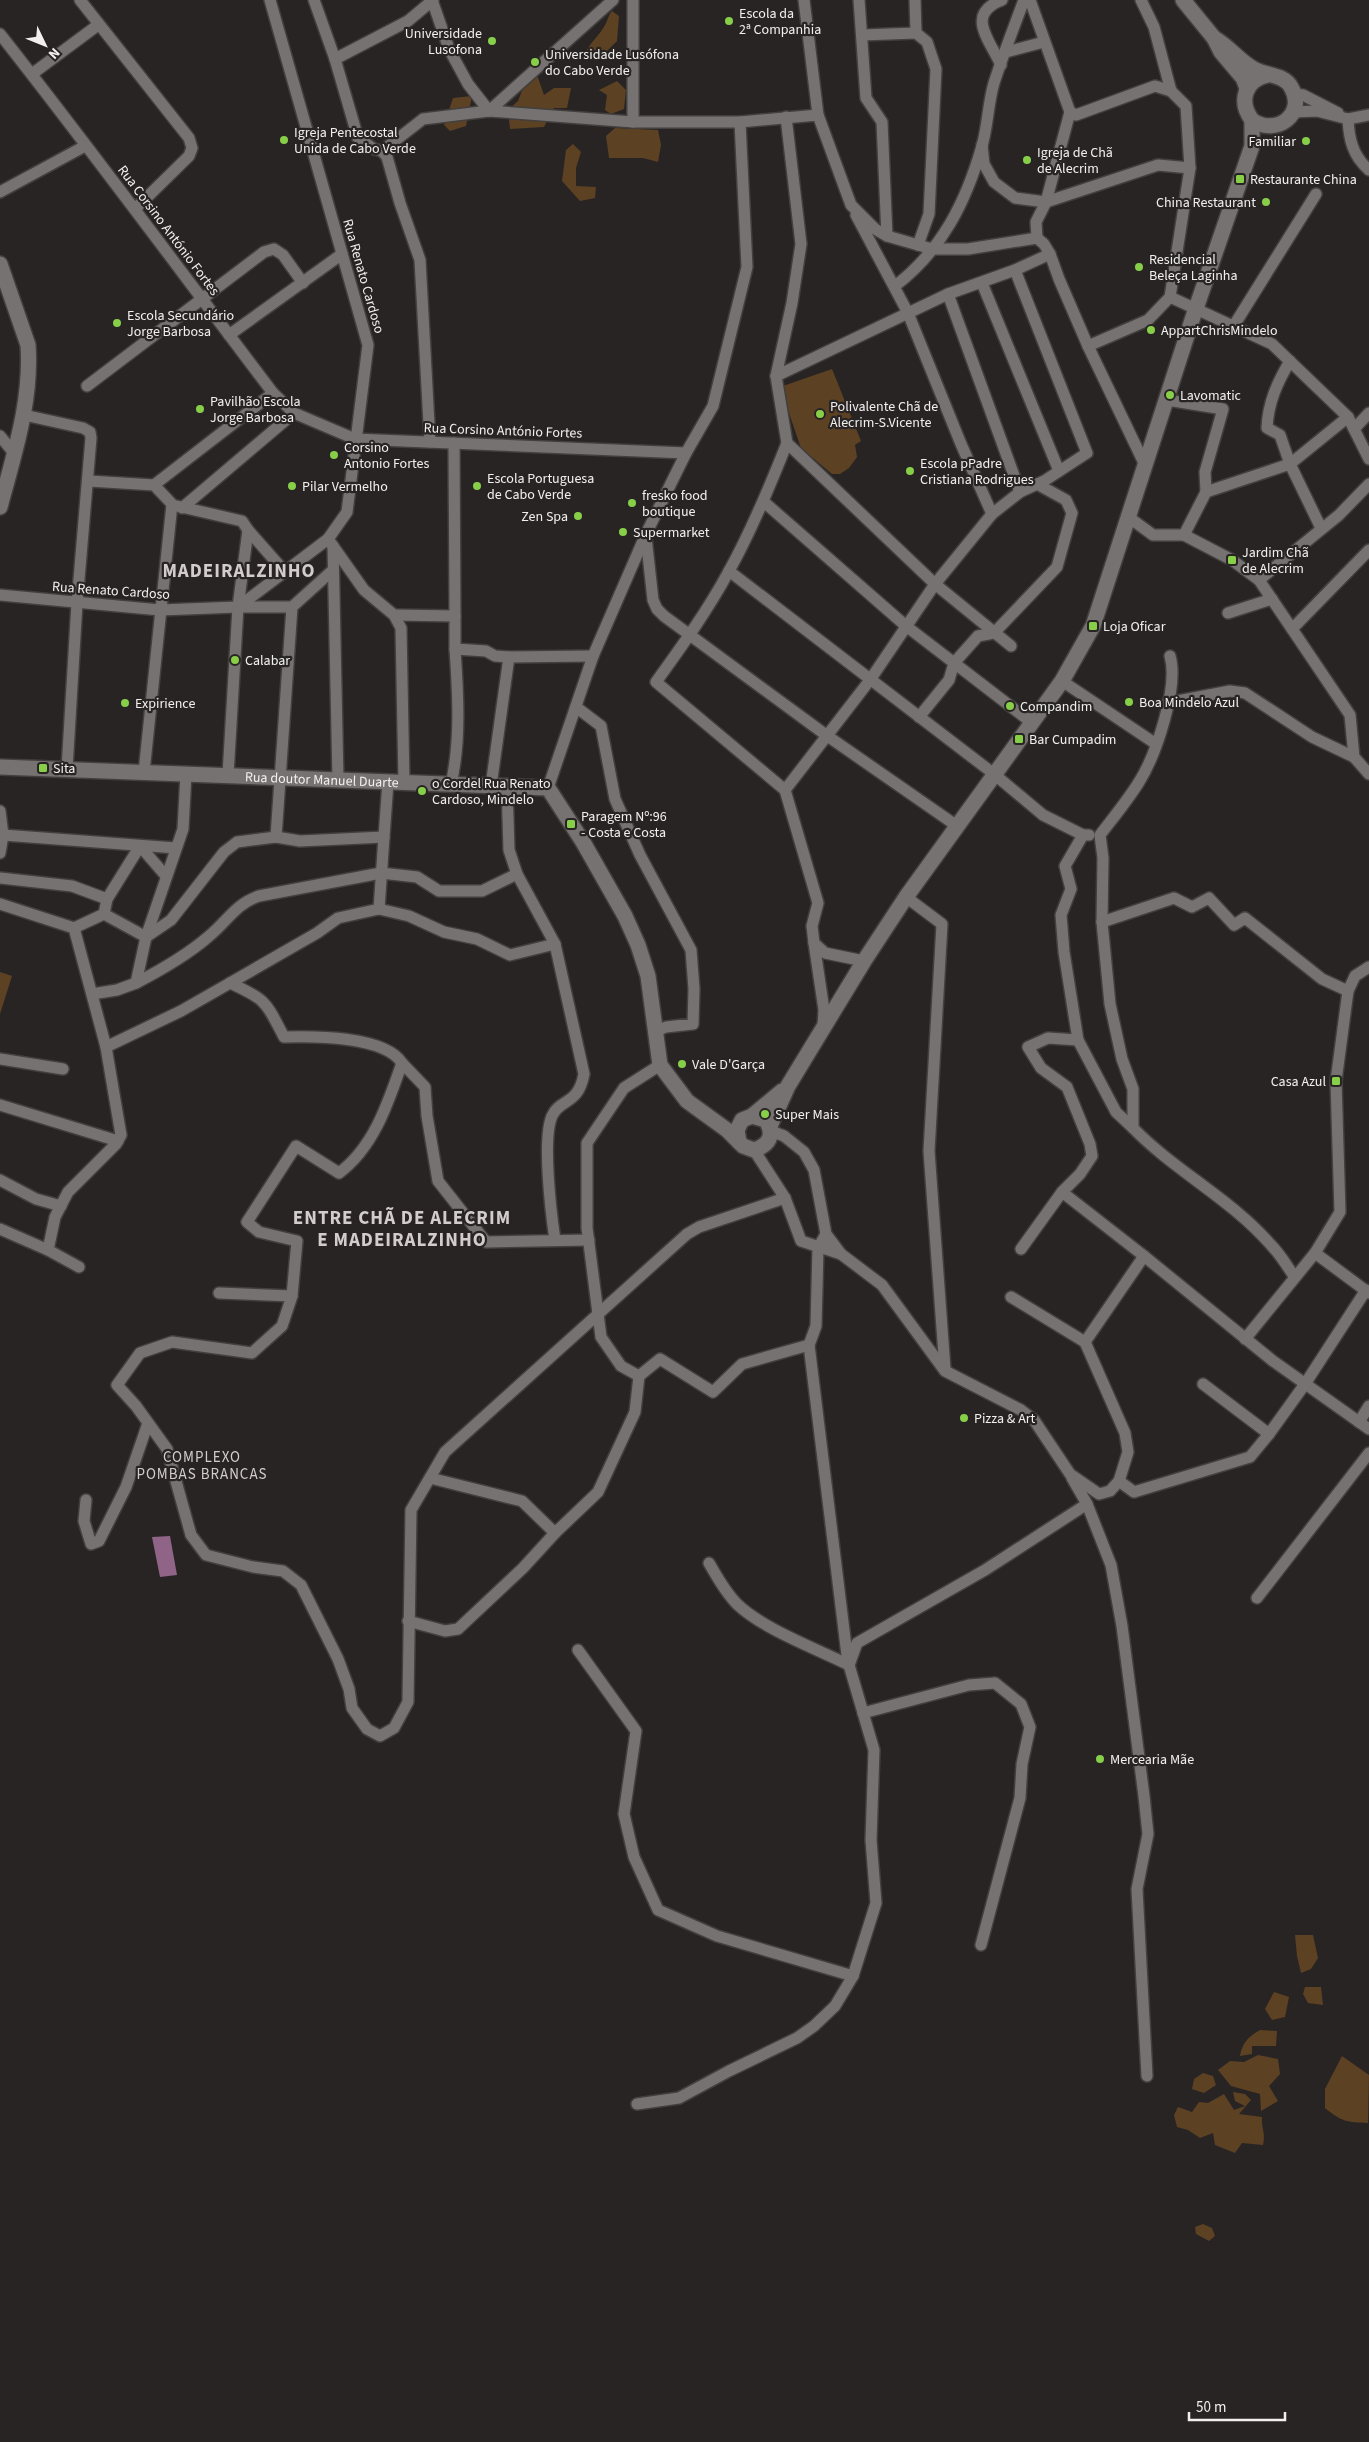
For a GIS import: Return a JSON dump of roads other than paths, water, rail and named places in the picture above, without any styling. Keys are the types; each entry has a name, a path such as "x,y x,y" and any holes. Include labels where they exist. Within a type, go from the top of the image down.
{"street":[{"path":"80,0 189,138 192,148 189,156 136,208"},
{"name":"Rua Renato Cardoso","path":"0,595 160,610 238,607 284,572 330,543 346,512 368,345 270,0"},
{"path":"314,0 335,59 358,138 374,149 382,151 387,157 400,203 420,260 430,442"},
{"path":"335,59 408,21 432,0 449,48 468,84 489,110"},
{"path":"489,110 613,0"},
{"path":"633,0 633,122"},
{"path":"804,0 818,115 851,205 908,313 961,444 992,514"},
{"path":"859,0 866,98 882,122 887,236"},
{"path":"915,0 916,33"},
{"path":"1001,65 981,22 983,12 990,5 1002,0"},
{"path":"895,286 916,270 964,202 982,145 994,84 1024,0"},
{"path":"1030,0 1070,112 1046,202 1036,222 1037,238 1044,244 1050,254 1058,279 1088,346 1145,465"},
{"path":"1142,0 1154,26 1171,91"},
{"path":"1184,0 1214,38 1221,52 1243,78 1248,88"},
{"path":"32,74 98,25"},
{"path":"862,36 916,33 928,42 936,69 929,214 918,244"},
{"name":"Rua Corsino António Fortes","path":"0,34 85,146 136,208 273,393 294,412 355,439 686,453"},
{"path":"1214,38 1225,44 1252,68 1284,80 1294,94 1293,112 1284,123 1270,127 1252,146"},
{"path":"1006,52 1044,42"},
{"path":"740,122 746,267 713,406 686,453 646,534 593,656 548,788 583,842 638,945 648,976 660,1065 687,1101 704,1112 748,1149 754,1150 765,1146 769,1142 770,1128 788,1086 864,961 957,826 1062,682 1093,626 1196,310 1252,146 1252,120 1244,104 1248,88 1260,77 1268,75"},
{"path":"1070,112 1076,115 1155,86 1171,91 1186,106 1190,168 1170,297 1148,320 1088,346"},
{"path":"1294,94 1303,95 1325,105 1348,119"},
{"path":"382,151 423,119 489,110 633,122 740,122 818,115"},
{"path":"1293,112 1317,110 1348,119 1369,115"},
{"path":"786,117 801,244 792,303 776,376 787,443 764,502 729,571 691,634 656,682 784,790 818,903 812,926 824,1010 823,1026"},
{"path":"1348,119 1349,136 1353,149 1361,163 1369,170"},
{"path":"1252,120 1270,127"},
{"path":"982,145 984,164 994,182 1015,198 1046,202 1158,165 1190,168"},
{"path":"0,192 85,146"},
{"path":"1233,327 1316,194"},
{"path":"851,205 875,229 887,236 932,249 968,249 1037,238"},
{"path":"88,386 264,252 274,249 283,255 303,283"},
{"path":"229,335 342,254"},
{"path":"776,376 948,294 982,283 1050,254"},
{"path":"0,264 28,345 24,415 0,507"},
{"path":"784,790 870,680 935,584 992,514 1020,492 1059,471 1086,453 1015,270"},
{"path":"982,283 1059,471"},
{"path":"948,294 1020,492"},
{"path":"1170,297 1272,344 1348,417 1369,459"},
{"path":"1290,361 1277,383 1268,412 1267,428 1280,435 1290,464 1321,528"},
{"path":"154,485 273,393"},
{"path":"1167,400 1224,409 1205,472 1206,492 1184,535"},
{"path":"144,772 160,610 177,506 294,412"},
{"path":"1354,429 1369,413"},
{"path":"24,415 83,428 90,432 89,481 77,603 67,769"},
{"path":"1206,492 1290,464 1348,417"},
{"path":"0,436 14,453"},
{"path":"451,784 455,769 457,720 454,443"},
{"path":"787,443 935,584 1011,646"},
{"path":"89,481 154,485 177,506 232,517 242,521 284,572"},
{"path":"919,718 949,680 954,663 978,636 994,632 1057,566 1072,513 1066,500 1037,484"},
{"path":"1259,580 1339,515 1369,484"},
{"path":"764,502 906,626 1031,722"},
{"path":"1128,516 1153,535 1184,535 1232,560 1259,580 1350,715 1354,757"},
{"path":"228,775 238,607 248,530"},
{"path":"646,534 653,600 656,609 826,735 957,826"},
{"path":"330,543 333,570 338,780"},
{"path":"330,543 364,590 394,615 401,628 404,782"},
{"path":"1292,629 1369,550"},
{"path":"238,607 292,607 333,570"},
{"path":"729,571 994,774 1043,815 1083,835 1100,835"},
{"path":"1228,612 1272,598"},
{"path":"276,837 292,607"},
{"path":"394,615 455,616"},
{"path":"455,649 486,651 495,656 509,657 593,656"},
{"path":"1133,1128 1133,1089 1122,1059 1110,1004 1102,922 1103,858 1100,835 1140,781 1156,744 1163,725 1173,677 1170,656"},
{"path":"491,786 509,657"},
{"path":"1062,682 1156,744"},
{"path":"1167,703 1230,691 1246,693 1312,737 1354,757 1369,774"},
{"path":"576,707 601,726 615,799 640,855 691,950 694,989 693,1024 666,1027 656,1031"},
{"name":"Rua doutor Manuel Duarte","path":"0,767 548,788"},
{"path":"136,983 146,937 183,829 186,774"},
{"path":"379,909 388,782"},
{"path":"507,786 509,850 517,874 555,944 584,1074 581,1088 572,1099 553,1113 548,1129 555,1240"},
{"path":"0,811 1,842 176,848"},
{"path":"1083,835 1065,866 1070,889 1061,915 1078,1040 1116,1112 1188,1176 1231,1207 1272,1245 1294,1276"},
{"path":"146,937 171,920 224,852 237,842 276,837 300,841 384,837"},
{"path":"140,846 166,876"},
{"path":"104,914 107,898 140,846"},
{"path":"92,994 117,990 136,983 171,965 209,936 245,901 259,896 381,873 417,877 439,892 482,891 517,874"},
{"path":"0,878 72,886 107,898"},
{"path":"906,898 942,924 930,1151 945,1370"},
{"path":"1102,922 1174,898 1192,907 1209,898 1234,925 1245,918 1322,979 1348,991"},
{"path":"0,904 74,928 104,914"},
{"path":"106,1047 181,1011 317,934 338,918 379,909 409,916 444,932 477,939 510,955 555,944"},
{"path":"104,914 146,937"},
{"path":"48,1250 55,1217 68,1192 118,1141 121,1135 106,1047 74,928"},
{"path":"814,943 825,953 864,961"},
{"path":"1245,1339 1314,1253 1340,1212 1336,1081 1348,991 1354,976 1369,967"},
{"path":"230,983 257,995 266,1004 284,1037 310,1036 363,1042 397,1056 425,1088 427,1116 438,1181 486,1242 589,1240"},
{"path":"1022,1249 1062,1192 1080,1174 1092,1156 1090,1144 1067,1087 1041,1068 1028,1047 1048,1038 1078,1040"},
{"path":"0,1059 63,1069"},
{"path":"402,1063 383,1116 349,1166 339,1173 296,1146 247,1222 259,1232 297,1241 292,1296 282,1326 252,1353 172,1342 140,1354 117,1385 167,1449 190,1535 206,1555 252,1567 283,1571 301,1585 338,1659 349,1689 352,1708 367,1728 380,1736 394,1728 408,1702 411,1510 445,1452 687,1234 699,1227 785,1198"},
{"path":"639,1376 622,1366 600,1337 589,1240 586,1178 587,1143 624,1088 660,1065"},
{"path":"739,1142 737,1130 739,1125 788,1086"},
{"path":"0,1106 118,1141"},
{"path":"704,1112 762,1118 770,1128 784,1136 804,1152 814,1170 826,1234 841,1254 882,1284 945,1370 1021,1410 1034,1420 1070,1474 1086,1504 1111,1565 1122,1626 1147,1824 1148,1834 1137,1889 1147,2076"},
{"path":"754,1150 785,1198 801,1241 841,1254"},
{"path":"0,1180 36,1199 61,1206"},
{"path":"1062,1192 1245,1339 1369,1429"},
{"path":"0,1229 48,1250 79,1267"},
{"path":"637,2104 679,2098 729,2070 797,2038 814,2026 836,2006 853,1976 876,1904 871,1840 874,1750 849,1665 809,1345 816,1326 818,1248 826,1234"},
{"path":"1119,1481 1134,1492 1250,1457 1305,1384 1368,1292 1314,1253"},
{"path":"1085,1342 1144,1256"},
{"path":"218,1293 292,1296"},
{"path":"1011,1297 1085,1342 1125,1433 1128,1452 1119,1481 1110,1491 1099,1494 1070,1474"},
{"path":"408,1621 445,1631 458,1629 523,1568 555,1533 598,1492 635,1412 639,1376 660,1359 714,1392 742,1364 809,1345"},
{"path":"1203,1384 1269,1434"},
{"path":"1358,1422 1369,1406"},
{"path":"86,1500 84,1521 91,1544 99,1541 126,1487 148,1423"},
{"path":"1257,1598 1369,1453"},
{"path":"430,1478 522,1501 555,1533"},
{"path":"849,1665 857,1643 985,1570 1086,1504"},
{"path":"709,1562 720,1584 738,1605 772,1628 849,1665"},
{"path":"578,1650 636,1731 624,1814 634,1857 658,1910 717,1936 853,1976"},
{"path":"863,1713 969,1685 995,1683 1020,1704 1030,1727 1022,1764 1020,1798 981,1945"}],"place":[{"name":"Escola da 2ª Companhia","path":"729,21"},
{"name":"Universidade Lusofona","path":"492,41"},
{"name":"Universidade Lusófona do Cabo Verde","path":"535,62"},
{"name":"Igreja Pentecostal Unida de Cabo Verde","path":"284,140"},
{"name":"Familiar","path":"1306,141"},
{"name":"Igreja de Chã de Alecrim","path":"1027,160"},
{"name":"Restaurante China","path":"1240,179"},
{"name":"China Restaurant","path":"1266,202"},
{"name":"Residencial Beleça Laginha","path":"1139,267"},
{"name":"Escola Secundário Jorge Barbosa","path":"117,323"},
{"name":"AppartChrisMindelo","path":"1151,330"},
{"name":"Lavomatic","path":"1170,395"},
{"name":"Pavilhão Escola Jorge Barbosa","path":"200,409"},
{"name":"Polivalente Chã de Alecrim-S.Vicente","path":"820,414"},
{"name":"Corsino Antonio Fortes","path":"334,455"},
{"name":"Escola pPadre Cristiana Rodrigues","path":"910,471"},
{"name":"Pilar Vermelho","path":"292,486"},
{"name":"Escola Portuguesa de Cabo Verde","path":"477,486"},
{"name":"fresko food boutique","path":"632,503"},
{"name":"Zen Spa","path":"578,516"},
{"name":"Supermarket","path":"623,532"},
{"name":"Jardim Chã de Alecrim","path":"1232,560"},
{"name":"Loja Oficar","path":"1093,626"},
{"name":"Calabar","path":"235,660"},
{"name":"Boa Mindelo Azul","path":"1129,702"},
{"name":"Expirience","path":"125,703"},
{"name":"Compandim","path":"1010,706"},
{"name":"Bar Cumpadim","path":"1019,739"},
{"name":"Sita","path":"43,768"},
{"name":"o Cordel Rua Renato Cardoso, Mindelo","path":"422,791"},
{"name":"Paragem Nº:96 - Costa e Costa","path":"571,824"},
{"name":"Vale D'Garça","path":"682,1064"},
{"name":"Casa Azul","path":"1336,1081"},
{"name":"Super Mais","path":"765,1114"},
{"name":"Pizza & Art","path":"964,1418"},
{"name":"Mercearia Mãe","path":"1100,1759"}],"district":[{"name":"MADEIRALZINHO","path":"239,570"},
{"name":"ENTRE CHÃ DE ALECRIM E MADEIRALZINHO","path":"402,1228"},
{"name":"COMPLEXO POMBAS BRANCAS","path":"202,1466"}]}
